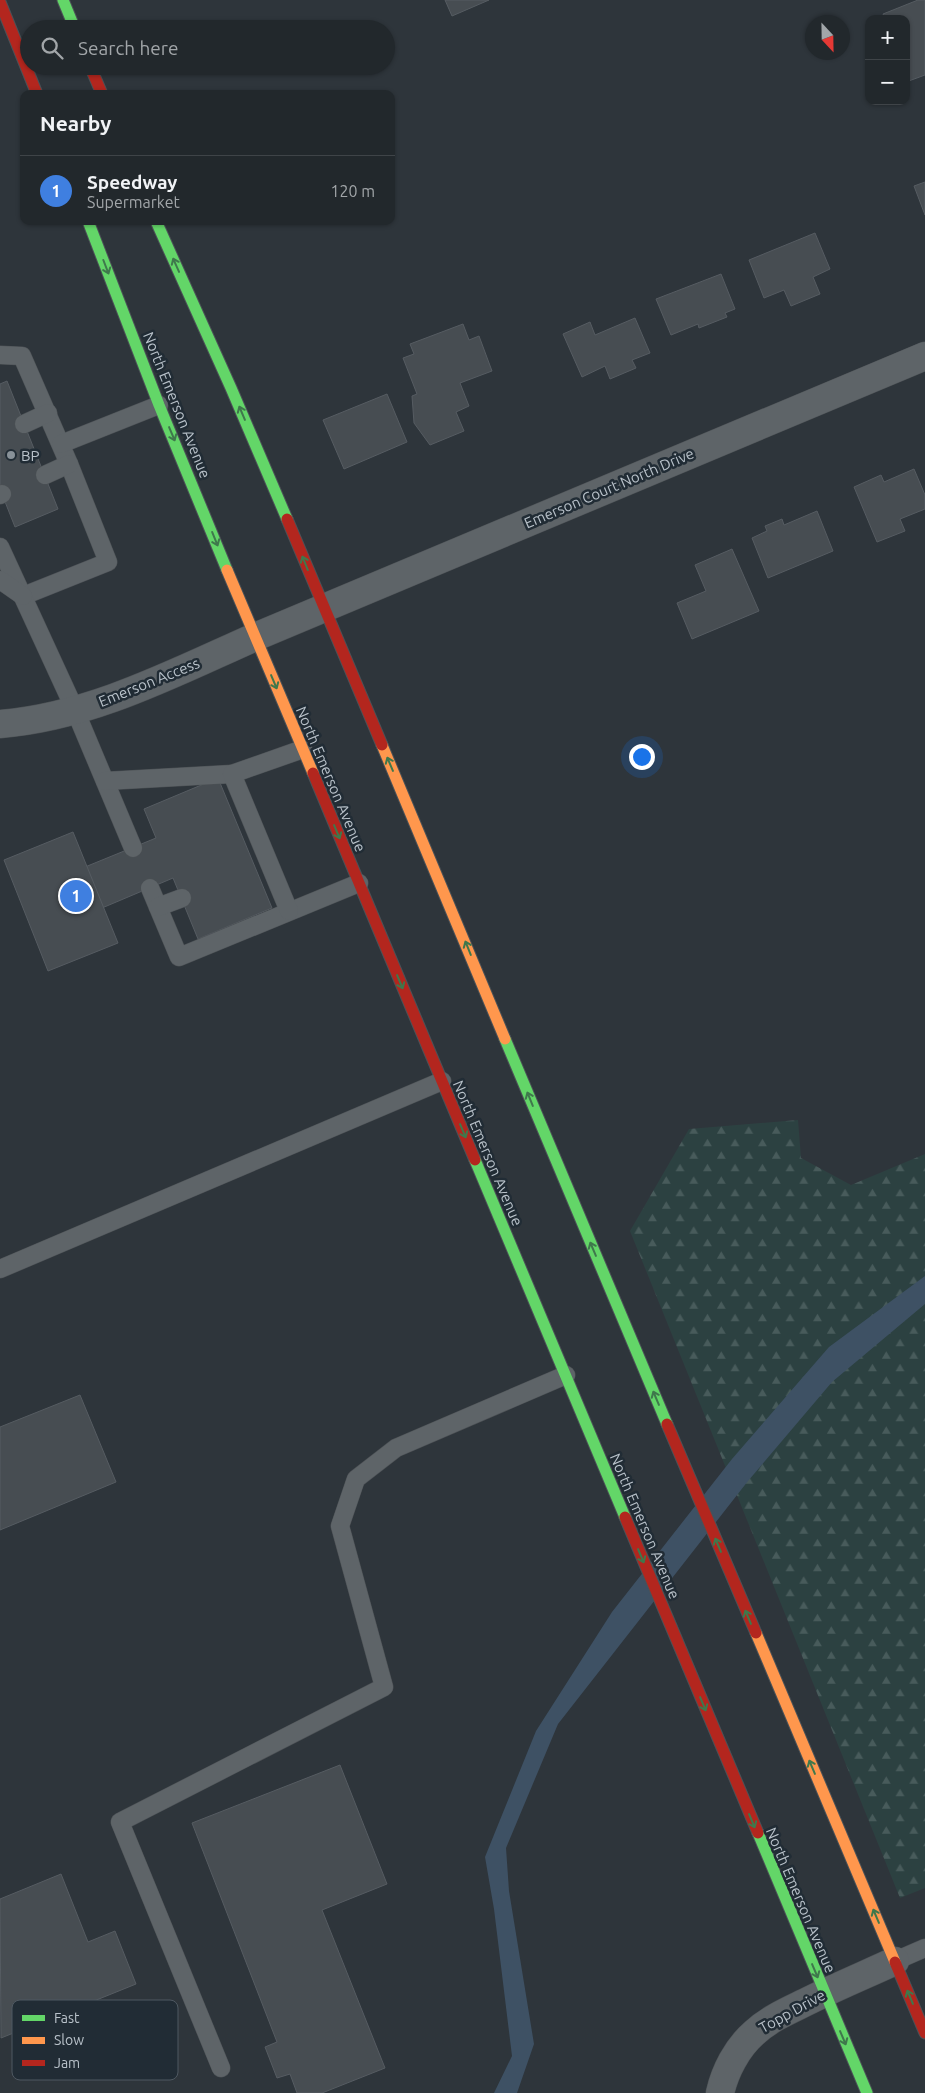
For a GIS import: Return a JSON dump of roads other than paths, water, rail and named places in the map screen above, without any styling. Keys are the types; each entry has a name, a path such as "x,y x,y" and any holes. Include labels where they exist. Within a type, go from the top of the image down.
{"main road":[{"path":"63,0 71,20"},
{"path":"0,2 20,52"},
{"path":"29,75 35,90"},
{"path":"94,75 100,90"},
{"name":"North Emerson Avenue","path":"90,225 159,404 255,637 867,2093"},
{"path":"158,225 232,388 736,1590 925,2033"}],"street":[{"name":"Emerson Court North Drive","path":"294,622 925,356"},
{"name":"Emerson Access","path":"0,724 27,722 75,710 152,683 255,637 294,622"},
{"name":"Topp Drive","path":"720,2093 736,2054 753,2034 771,2020 824,1993 895,1961"}],"lane":[{"path":"0,355 22,356 61,444 108,562 23,596"},
{"path":"61,444 159,404"},
{"path":"24,424 48,413"},
{"path":"45,475 69,464"},
{"path":"0,546 75,710 133,848"},
{"path":"0,580 23,596"},
{"path":"105,781 232,774 302,749"},
{"path":"232,774 241,814 262,864 290,911"},
{"path":"150,888 179,957 359,883"},
{"path":"158,907 182,898"},
{"path":"0,1269 442,1081"},
{"path":"221,2068 120,1822 384,1687 340,1526 356,1479 396,1448 566,1375"},
{"path":"895,1961 925,1948"}],"water":[{"path":"925,1276 925,1304 832,1382 748,1481 558,1724 506,1848 509,1891 534,2044 517,2093 494,2093 512,2056 494,1909 485,1857 536,1731 612,1612 732,1459 829,1347"}],"place":[{"name":"BP","path":"11,455"},
{"name":"Speedway","path":"76,896"}]}
